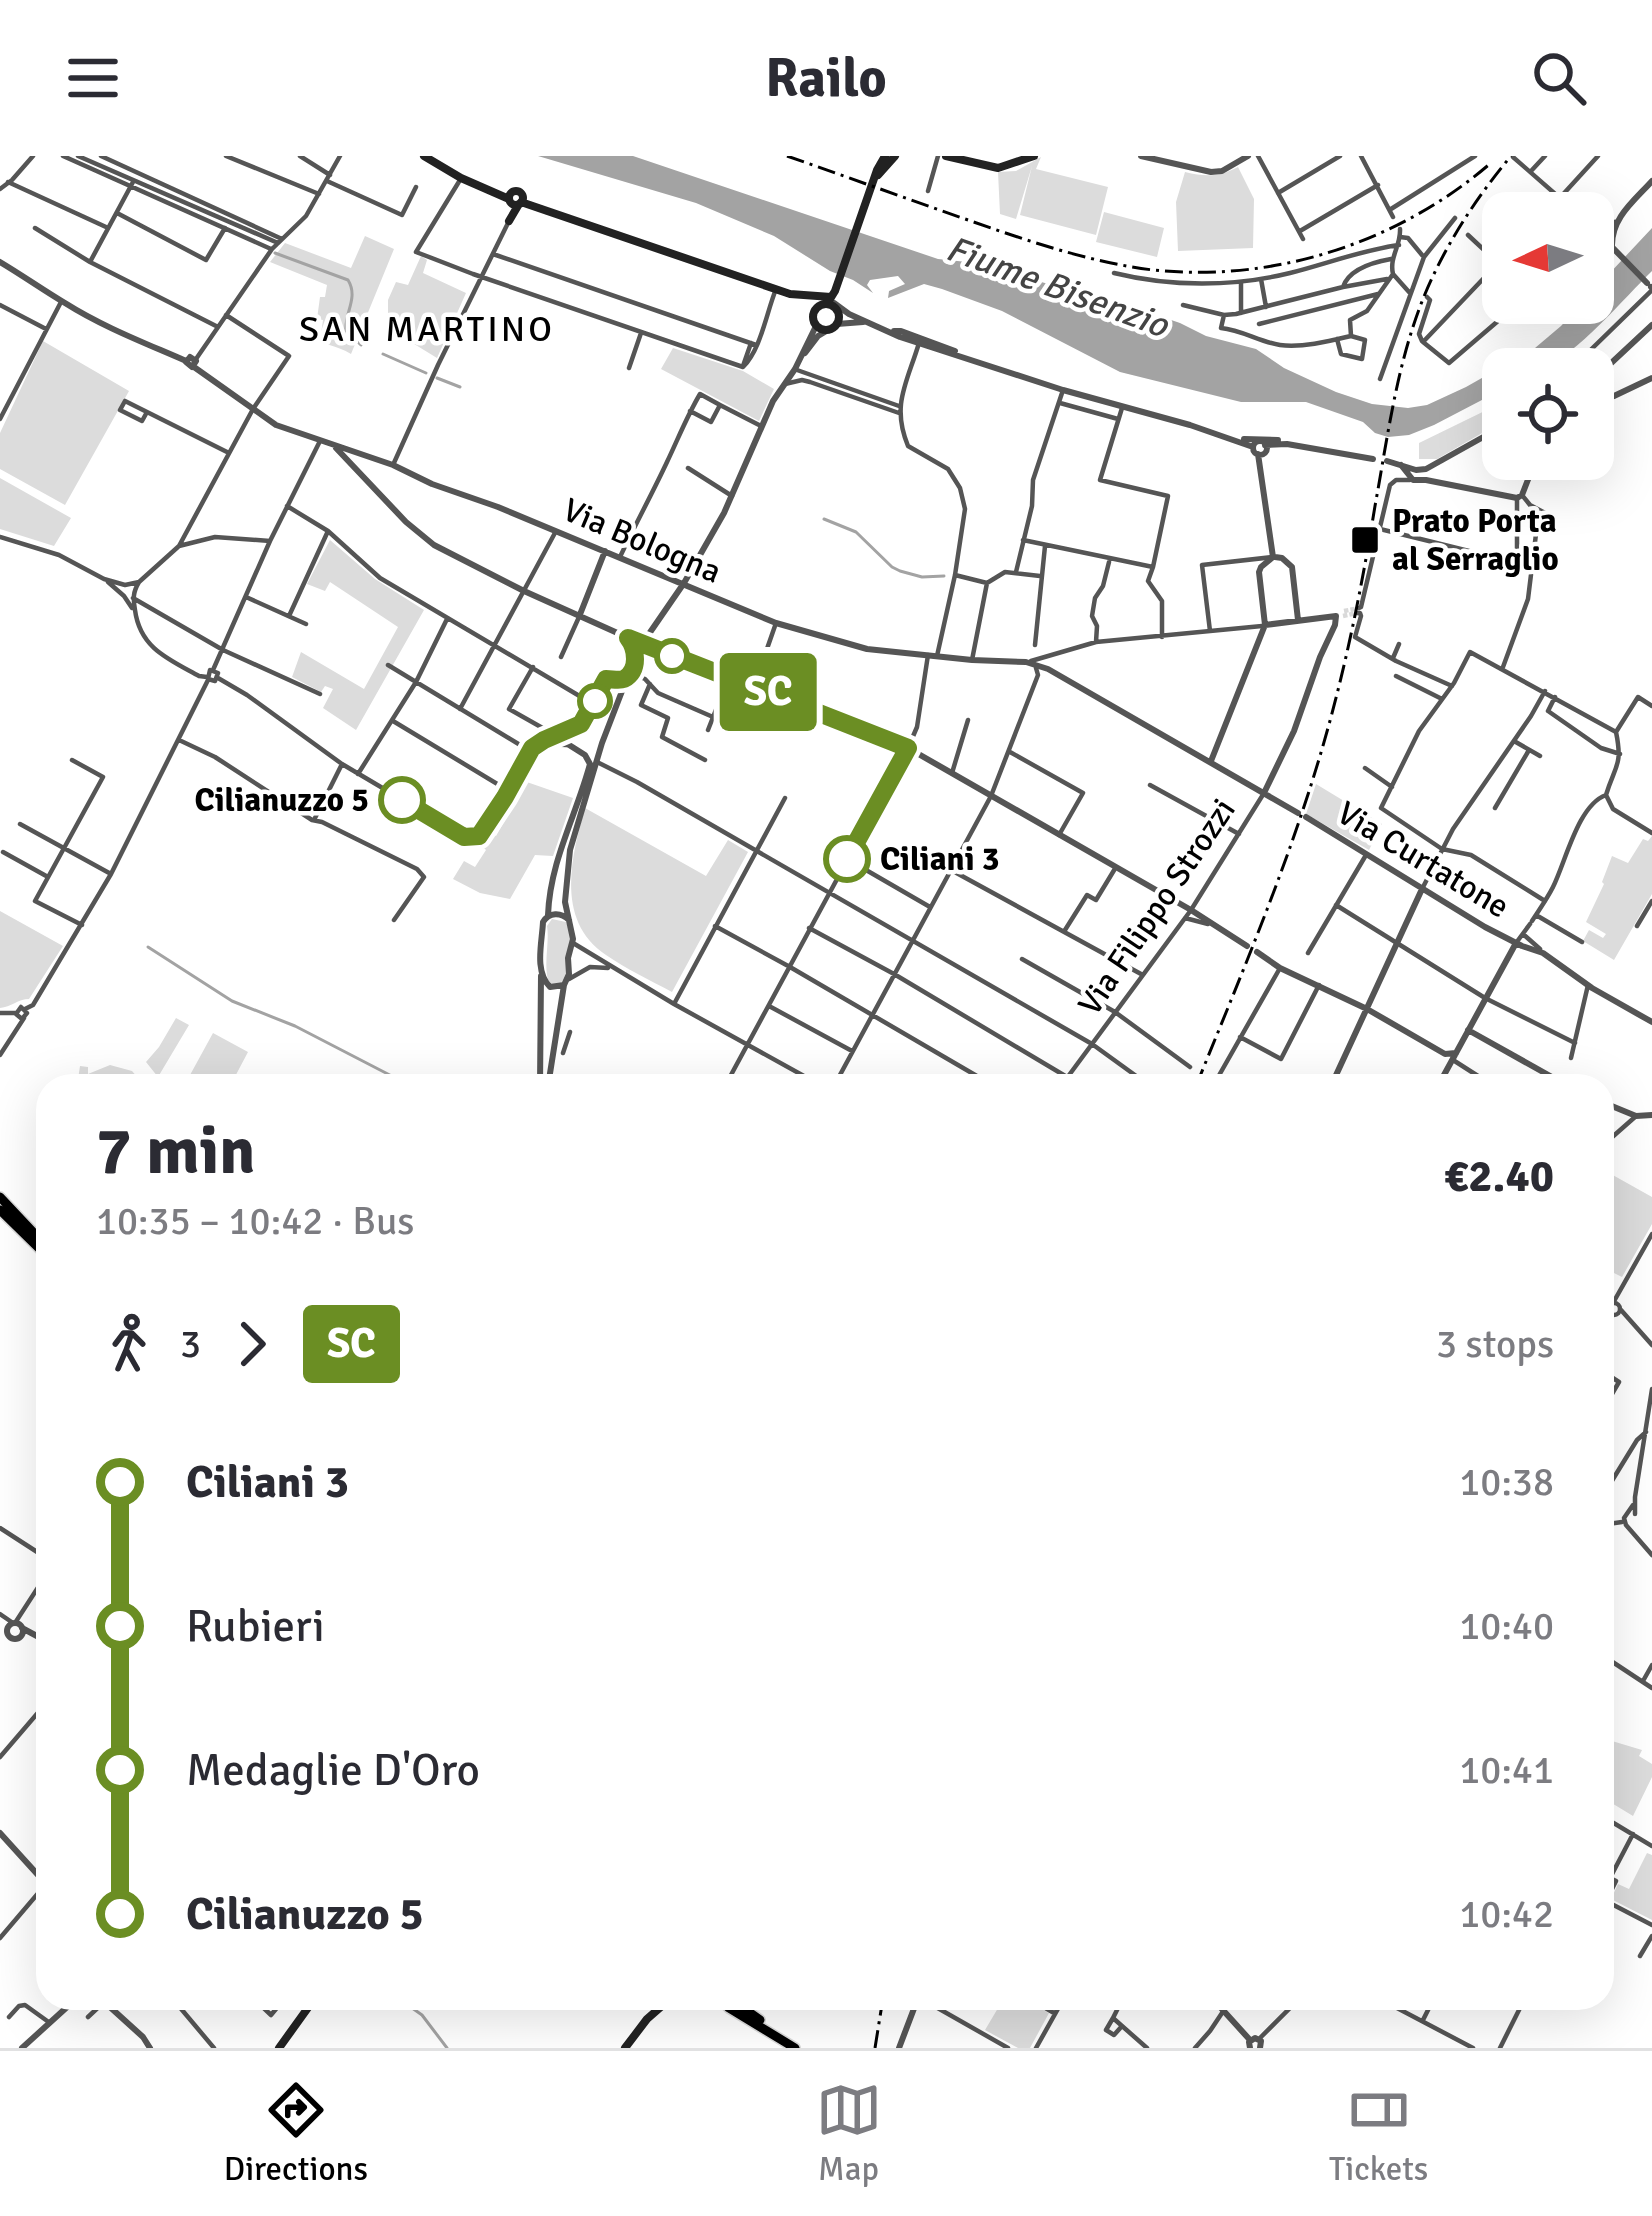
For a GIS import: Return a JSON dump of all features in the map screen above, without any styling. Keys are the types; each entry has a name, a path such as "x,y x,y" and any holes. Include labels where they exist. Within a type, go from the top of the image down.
{"main road":[{"path":"424,156 488,190 790,294 808,304 816,326"},
{"path":"816,326 832,307 885,156"},
{"path":"874,181 896,156"},
{"path":"942,156 998,167 1029,157"},
{"path":"509,221 516,200"},
{"path":"790,294 812,297 832,307"},
{"path":"814,312 832,307"},
{"path":"0,1197 36,1238"},
{"path":"0,1210 36,1242"},
{"path":"279,2048 306,2010"},
{"path":"625,2048 652,2010"},
{"path":"647,2019 657,2010"},
{"path":"740,2010 798,2047"}],"street":[{"path":"0,189 33,156"},
{"path":"63,156 272,249"},
{"path":"78,156 131,185"},
{"path":"101,156 280,241"},
{"path":"226,156 319,194"},
{"path":"300,156 354,196 402,215 416,188"},
{"path":"195,363 272,249 306,216 340,156"},
{"path":"928,191 942,156"},
{"path":"1141,156 1211,172 1248,156"},
{"path":"1258,156 1301,235 1378,185"},
{"path":"1279,193 1340,156"},
{"path":"1361,156 1392,213 1475,156"},
{"path":"1531,172 1545,156"},
{"path":"1565,192 1598,156"},
{"path":"1513,157 1553,192"},
{"path":"461,178 416,252 514,289 743,367 776,289"},
{"path":"1614,222 1652,181"},
{"path":"8,182 108,228"},
{"path":"90,262 131,185"},
{"path":"117,213 206,260 226,226"},
{"path":"1380,379 1424,257 1455,218"},
{"path":"1591,348 1651,287 1615,250 1616,220"},
{"path":"393,465 509,221"},
{"path":"226,226 280,241"},
{"path":"35,228 90,262 218,327"},
{"path":"1468,235 1482,246"},
{"path":"1114,273 1174,283 1261,279 1400,237 1408,238 1424,257"},
{"path":"1351,335 1350,320 1367,310 1391,277 1391,259 1400,237"},
{"path":"494,254 753,344"},
{"path":"1343,286 1346,278 1364,267 1391,259"},
{"name":"Via Bologna","path":"0,262 111,328 186,361 187,366 195,363 276,425 393,465 776,623 867,649 1025,662 1096,642 1265,625"},
{"path":"1183,305 1224,315 1241,313 1391,277 1412,292"},
{"path":"1261,279 1266,307"},
{"path":"1423,342 1482,280"},
{"path":"1241,281 1241,313"},
{"path":"1363,283 1366,297"},
{"path":"1259,324 1378,294"},
{"path":"1427,298 1419,334 1449,363 1494,324"},
{"path":"0,419 62,302"},
{"path":"0,305 46,329"},
{"path":"832,307 919,343 1122,408 1260,449 1289,445"},
{"path":"832,307 865,322"},
{"path":"802,356 832,307"},
{"path":"226,315 289,356 253,409 179,546 139,582 135,613 152,650 247,695 342,764 467,838 482,834 530,751 581,724 606,679 624,679 629,672"},
{"path":"1224,315 1222,328 1286,346 1351,335 1365,340 1362,359 1341,354 1336,339"},
{"path":"1614,361 1652,325"},
{"path":"544,1074 543,922 548,916 551,879 590,760 602,743 642,644 684,583 732,496 773,401 816,326"},
{"path":"629,368 641,332"},
{"path":"892,332 943,345 963,356"},
{"path":"732,1074 917,728 955,575 964,509 960,488 940,462 906,444 898,410 919,343"},
{"path":"793,371 898,410"},
{"path":"793,371 802,380 898,410"},
{"path":"1614,396 1652,378"},
{"path":"785,384 802,380"},
{"path":"1016,572 1027,541 1033,480 1063,390"},
{"path":"620,557 700,394 761,426"},
{"path":"125,401 120,410 142,421 147,412 229,453"},
{"path":"1059,402 1118,419"},
{"path":"690,411 711,422 720,405"},
{"path":"1122,408 1100,480 1168,496 1148,581 1162,601 1162,637"},
{"path":"1229,438 1262,438 1373,459"},
{"path":"1453,685 1355,637 1390,485 1419,476 1482,438"},
{"path":"1244,439 1260,449"},
{"path":"0,1013 27,1013 25,1009 33,1005 111,874 209,678 218,673 214,670 270,541 320,441"},
{"path":"334,445 425,539 579,617 908,748 1247,946"},
{"path":"1260,449 1273,557"},
{"path":"350,464 355,453"},
{"path":"1387,461 1419,476 1520,497 1547,514 1536,535 1528,599 1503,668"},
{"path":"688,468 732,496"},
{"path":"1517,564 1520,497 1527,480"},
{"path":"286,506 328,531 380,578 594,704"},
{"path":"1380,529 1534,567"},
{"path":"289,616 328,531"},
{"path":"460,709 556,531"},
{"path":"0,537 58,555 121,585 139,582"},
{"path":"179,546 215,538 270,541"},
{"path":"1027,541 1153,567"},
{"path":"1035,645 1045,546"},
{"path":"561,657 605,551"},
{"path":"1211,761 1265,625 1259,572 1273,557"},
{"path":"1210,633 1202,565 1282,558 1292,567 1298,620 1265,625"},
{"path":"1096,642 1092,616 1109,560"},
{"path":"955,575 987,583 1005,572 1042,576"},
{"path":"104,579 135,613"},
{"path":"972,660 987,583"},
{"path":"246,597 306,624"},
{"path":"134,598 223,650 320,694"},
{"name":"Via Filippo Strozzi","path":"1069,1074 1191,910 1264,793 1294,731 1338,615 1298,620"},
{"path":"358,773 416,682 447,619"},
{"path":"754,686 776,623"},
{"path":"628,638 636,656"},
{"path":"1394,660 1399,644"},
{"path":"1545,901 1471,855 1442,849 1382,808 1419,730 1453,685 1470,652 1616,732"},
{"path":"1047,656 1048,669"},
{"path":"840,1074 991,796 1039,675 1038,669 1025,662"},
{"name":"Via Curtatone","path":"1025,662 1048,669 1211,761 1516,944 1544,953 1652,1022"},
{"path":"388,665 530,751"},
{"path":"533,667 508,709 556,735"},
{"path":"629,672 645,679 658,693 713,717"},
{"path":"1396,676 1440,702"},
{"path":"617,680 622,690"},
{"path":"650,684 641,705 668,718 662,737 705,760"},
{"path":"1337,1074 1442,849 1531,716 1543,690"},
{"path":"1444,1074 1545,901 1580,824 1593,802 1606,795 1619,764 1616,732 1638,697 1652,706"},
{"path":"1556,698 1547,710 1620,754"},
{"path":"708,730 717,707"},
{"path":"952,773 968,720"},
{"path":"393,721 509,791"},
{"path":"568,732 568,745 590,760 912,939 1092,1044 1133,1074"},
{"path":"179,740 215,757 314,820 417,869 424,877 394,920"},
{"path":"1514,741 1540,756"},
{"path":"522,768 541,748 568,745"},
{"path":"1495,808 1529,750"},
{"path":"1009,752 1083,793 1059,835"},
{"path":"72,760 103,777 35,901 82,925"},
{"path":"546,1074 570,971 573,931 565,891 590,760"},
{"path":"314,820 342,764"},
{"path":"1365,768 1392,787"},
{"path":"1150,784 1239,834"},
{"path":"1606,795 1610,807 1652,833"},
{"path":"674,1004 785,798"},
{"path":"20,824 111,874"},
{"path":"3,852 48,877"},
{"path":"1308,953 1366,855"},
{"path":"847,859 930,907"},
{"path":"1065,930 1087,895 1096,900 1116,867"},
{"path":"950,870 1141,974"},
{"path":"1637,926 1652,901"},
{"path":"1336,905 1485,998 1575,1042"},
{"path":"548,916 561,914 569,920"},
{"path":"1184,918 1209,924"},
{"path":"1532,920 1582,942"},
{"path":"715,926 974,1074"},
{"path":"809,928 1062,1074"},
{"path":"1522,934 1544,953"},
{"path":"573,943 801,1074"},
{"path":"1257,952 1454,1056 1476,1074"},
{"path":"1022,959 1115,1012 1190,1067"},
{"path":"541,973 548,986 565,983 590,967 614,969"},
{"path":"1220,1074 1280,968"},
{"path":"1240,1037 1281,1060 1319,985"},
{"path":"1571,1058 1588,985"},
{"path":"770,1006 852,1051"},
{"path":"0,1055 19,1016"},
{"path":"1468,1030 1547,1074"},
{"path":"563,1053 569,1032"},
{"path":"1614,1107 1636,1116 1652,1115"},
{"path":"1614,1135 1636,1116"},
{"path":"1614,1305 1652,1234"},
{"path":"1614,1314 1626,1317 1652,1345"},
{"path":"1635,1534 1652,1389"},
{"path":"1614,1478 1646,1432"},
{"path":"1634,1519 1624,1515 1625,1523 1652,1555"},
{"path":"1614,1523 1634,1519"},
{"path":"0,1528 36,1551"},
{"path":"16,1638 7,1633 36,1590"},
{"path":"0,1614 36,1636"},
{"path":"14,1624 16,1638"},
{"path":"0,1641 14,1624"},
{"path":"0,1641 36,1637"},
{"path":"1614,1663 1652,1688"},
{"path":"1642,1682 1652,1665"},
{"path":"0,1757 36,1715"},
{"path":"1614,1823 1652,1846"},
{"path":"0,1834 36,1873"},
{"path":"1614,1870 1633,1834"},
{"path":"0,1938 36,1897"},
{"path":"1614,1904 1652,1925"},
{"path":"0,1922 8,1929"},
{"path":"1640,1956 1652,1936"},
{"path":"9,2017 25,2005 50,2023"},
{"path":"26,2047 64,2010"},
{"path":"88,2017 94,2010"},
{"path":"113,2010 150,2048"},
{"path":"182,2010 214,2048"},
{"path":"899,2048 914,2010"},
{"path":"940,2010 1008,2048"},
{"path":"1048,2010 1055,2014"},
{"path":"1036,2048 1057,2010"},
{"path":"1117,2010 1106,2030 1114,2035 1122,2026"},
{"path":"1195,2048 1224,2012 1253,2045 1288,2010"},
{"path":"1401,2010 1472,2048"},
{"path":"1423,2021 1428,2010"},
{"path":"1500,2048 1519,2010"},
{"path":"1113,2018 1147,2048"}],"shaded area":[{"path":"1041,157 1036,169 1108,187 1096,235 1020,215 1032,166 1016,219 1000,214 998,172 1016,171"},
{"path":"1238,167 1254,199 1253,248 1178,251 1176,202 1185,172 1212,175"},
{"path":"1104,212 1164,228 1157,257 1096,242"},
{"path":"365,236 394,249 351,354 308,336 321,334 323,320 317,319 327,285 270,262 285,243 351,268"},
{"path":"421,256 427,260 423,273 466,293 437,358 388,328 388,300 396,282 408,285"},
{"path":"43,341 129,391 65,505 0,469 0,433"},
{"path":"673,348 743,371 774,389 759,421 661,369"},
{"path":"1482,412 1482,433 1437,459 1419,459 1419,443"},
{"path":"0,478 71,518 54,546 0,529"},
{"path":"330,540 375,579 424,610 356,730 323,708 333,689 325,686 321,692 292,677 301,652 364,689 398,627 330,582 325,591 307,584"},
{"path":"521,780 573,798 553,856 535,855 510,899 480,893 453,879 464,861 475,867 490,832 496,836 522,791"},
{"path":"1316,784 1382,824 1369,850 1306,814"},
{"path":"585,808 706,876 728,840 748,852 672,992 606,955 579,925 573,906 572,867"},
{"path":"1652,836 1652,894 1614,960 1583,941 1589,930 1603,938 1606,934 1586,922 1612,856 1628,863 1643,839"},
{"path":"0,911 63,946 29,999 0,1008"},
{"path":"552,919 566,922 571,953 561,983 550,985 547,926"},
{"path":"176,1018 189,1025 156,1074 146,1062"},
{"path":"213,1033 248,1052 236,1074 191,1074"},
{"path":"110,1065 135,1074 88,1074"},
{"path":"1614,1176 1652,1197 1652,1224 1622,1277 1614,1273"},
{"path":"1614,1742 1642,1750 1639,1756 1652,1764 1652,1777 1633,1816 1614,1804"},
{"path":"1647,1853 1652,1855 1652,1920 1614,1901 1618,1884 1629,1889"},
{"path":"997,2010 1049,2013 1030,2048 1018,2048 985,2030"}],"water":[{"name":"Fiume Bisenzio","path":"538,156 633,156 938,259 967,262 1127,305 1206,336 1256,349 1284,368 1372,404 1427,405 1482,378 1482,400 1409,435 1388,437 1363,422 1306,402 1241,402 1120,372 1002,311 942,289 924,284 888,298 889,291 905,284 898,276 870,280 867,285 873,293 774,236 696,203"},
{"path":"1652,228 1652,271 1614,310 1614,269"},
{"path":"1563,324 1600,324 1573,348 1535,348"}],"waterway":[{"path":"275,253 348,280 352,293 346,331 361,345"},
{"path":"383,354 426,373"},
{"path":"437,378 460,387"},
{"path":"824,519 856,532 900,571 944,576"},
{"path":"148,947 232,1001 295,1026 388,1074"},
{"path":"415,2010 447,2048"}],"tunnel":[{"path":"1344,611 1359,608"},
{"path":"1343,616 1357,613"}],"railway":[{"path":"787,156 1059,250 1153,270 1199,272 1290,263 1334,251 1417,214 1492,162"},
{"path":"1201,1074 1315,774 1355,618 1394,399 1415,320 1452,239 1511,156"},
{"path":"875,2048 881,2010"}],"bus line":[{"name":"SC","path":"402,800 464,837 479,836 532,748 581,724 606,679 627,676 636,656 628,638 908,748 847,859"}],"place":[{"name":"Prato Porta al Serraglio","path":"1365,540"},
{"name":"Cilianuzzo 5","path":"402,800"},
{"name":"Ciliani 3","path":"847,859"}],"district":[{"name":"SAN MARTINO","path":"427,329"}]}
